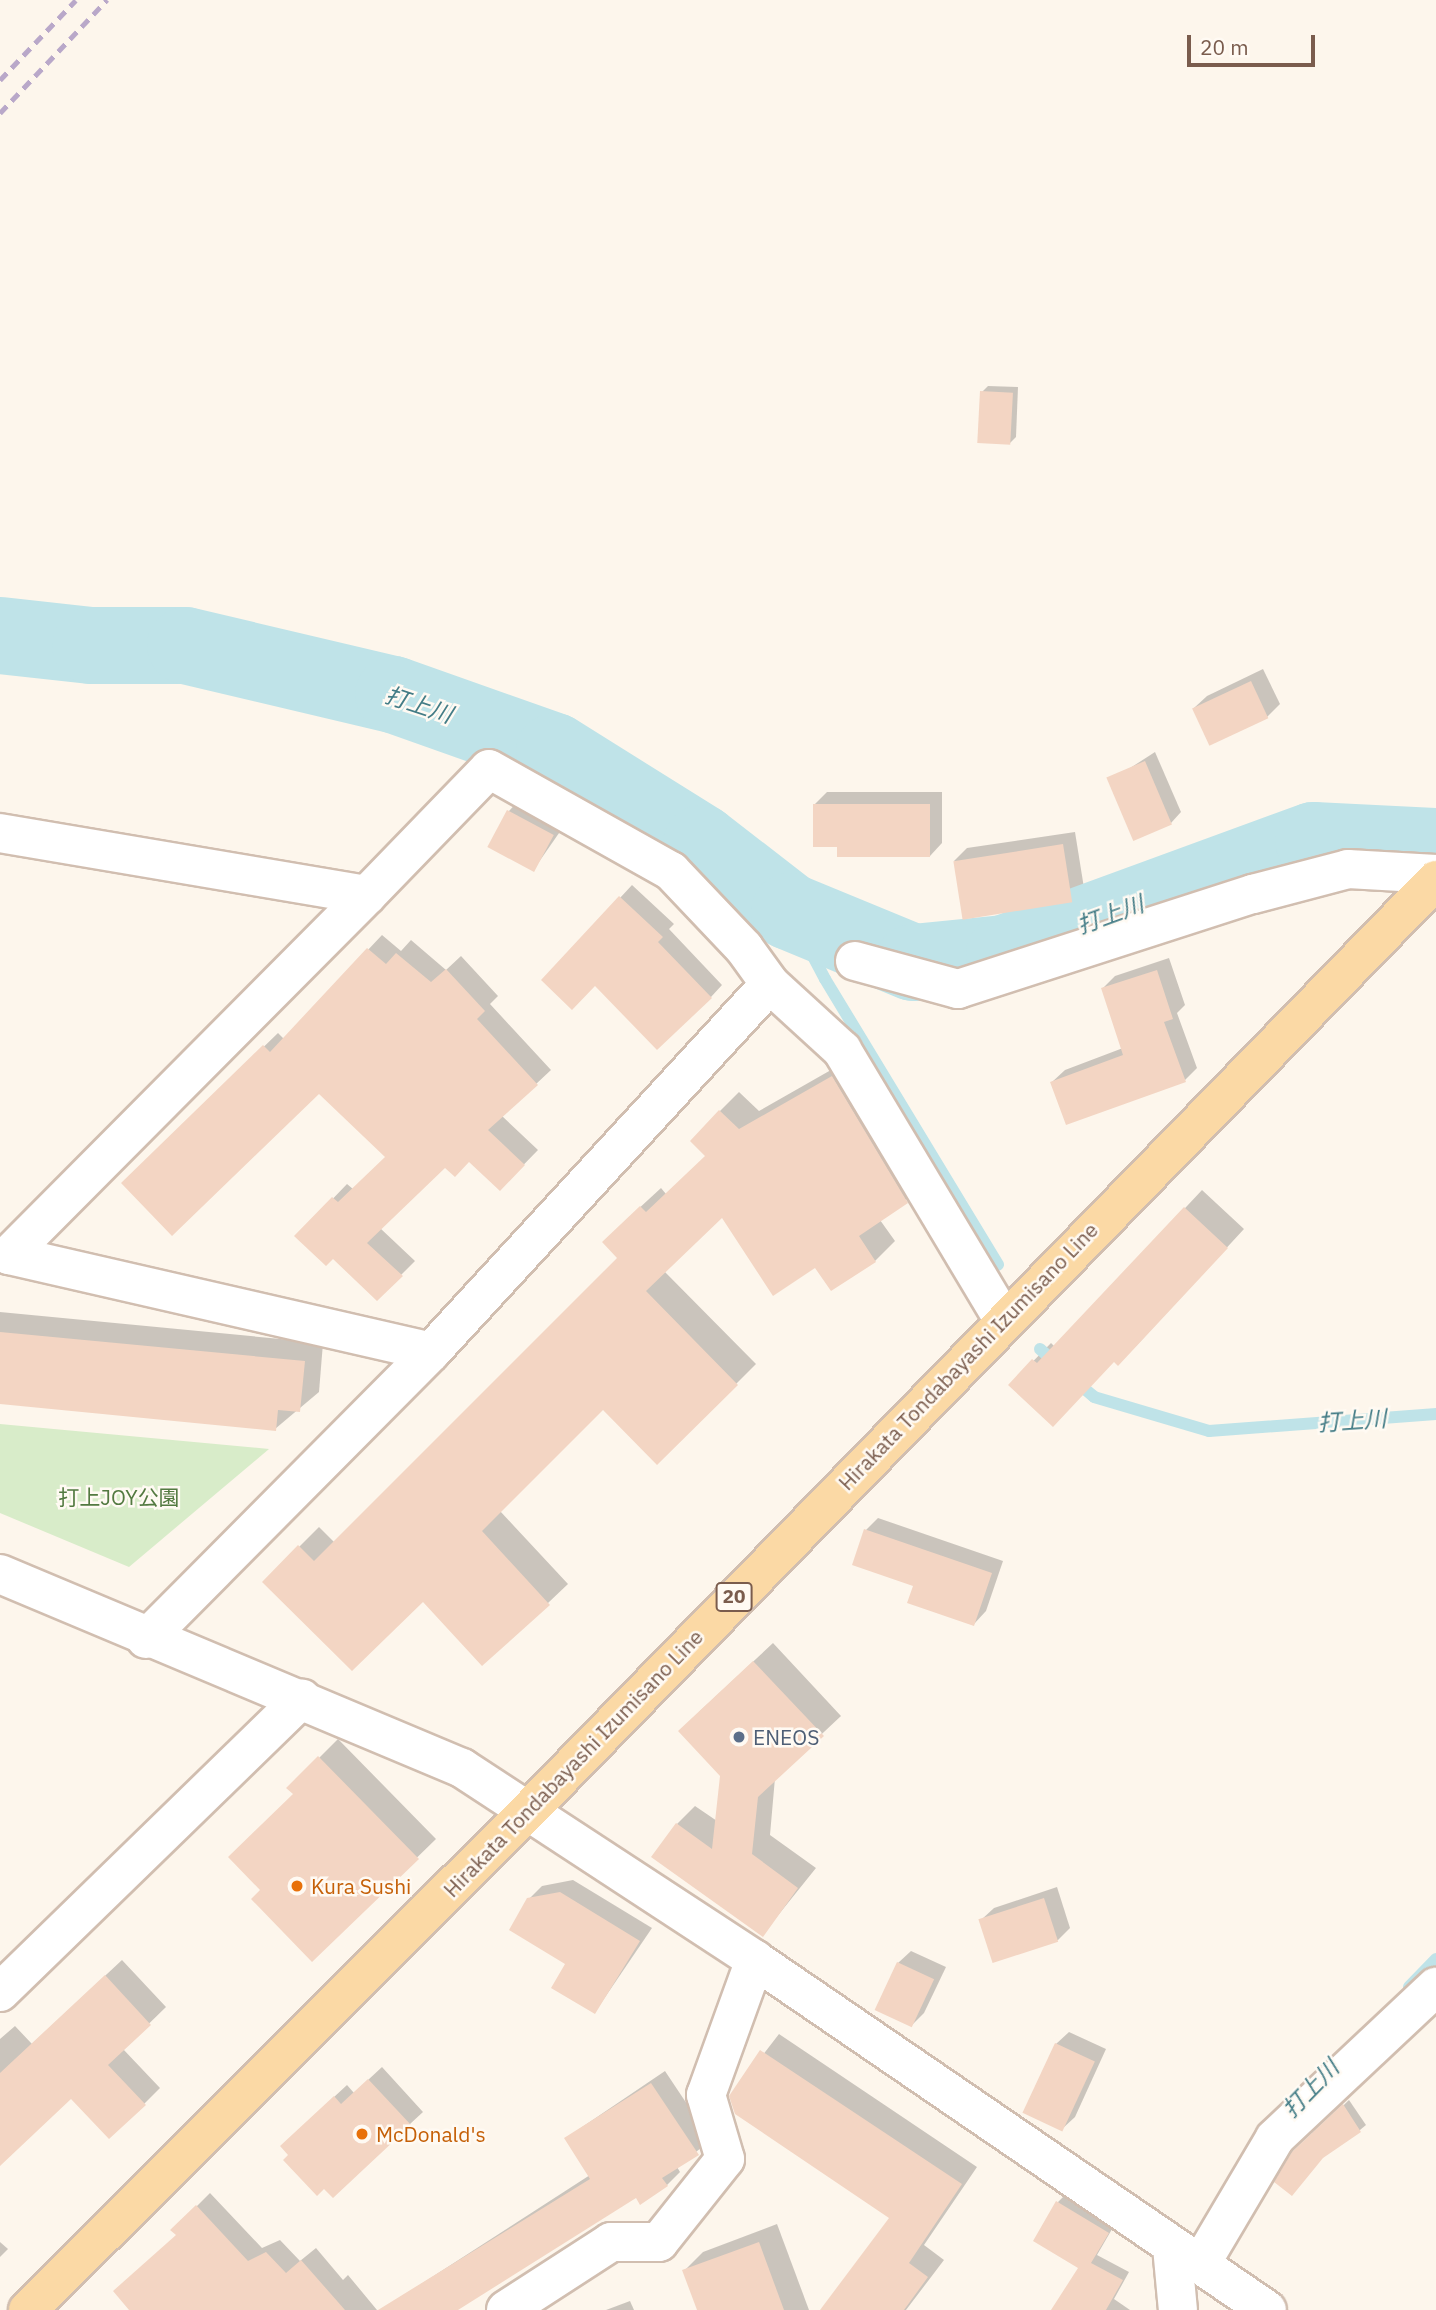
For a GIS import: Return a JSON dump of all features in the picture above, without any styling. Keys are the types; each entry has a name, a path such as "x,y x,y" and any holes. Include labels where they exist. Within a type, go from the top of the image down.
{"main road":[{"name":"Hirakata Tondabayashi Izumisano Line","path":"28,2310 528,1810 1003,1319 1436,880"}],"street":[{"path":"4,1252 367,895 489,769 671,871 744,948 770,985 842,1050 1003,1319"},
{"path":"0,833 367,895"},
{"path":"855,961 958,989 1253,894 1348,869 1436,874"},
{"path":"146,1639 431,1352 770,985"},
{"path":"4,1252 431,1352"},
{"path":"0,1574 146,1639 302,1698 462,1768 755,1960 1267,2310"},
{"path":"0,1992 302,1698"},
{"path":"506,2310 611,2242 659,2242 725,2159 706,2095 755,1960"},
{"path":"1170,2307 1186,2256 1275,2138 1436,1987"}],"green space":[{"name":"打上JOY公園","path":"0,1424 269,1449 129,1567 0,1513"}],"building":[{"path":"980,391 1013,393 1010,445 977,443"},
{"path":"1251,681 1268,718 1209,746 1192,708"},
{"path":"1145,761 1172,825 1133,841 1106,777"},
{"path":"813,804 930,804 930,857 837,857 837,847 813,847"},
{"path":"507,810 554,835 534,872 487,847"},
{"path":"1063,844 1072,902 963,920 953,861"},
{"path":"619,896 663,937 658,942 712,998 657,1050 595,986 572,1010 541,980"},
{"path":"367,948 386,964 396,953 431,982 446,969 485,1011 477,1019 538,1085 488,1130 525,1165 500,1191 469,1162 455,1177 445,1168 367,1243 403,1276 377,1301 333,1259 326,1266 294,1236 332,1197 338,1202 385,1157 319,1094 172,1236 121,1183 263,1045 270,1052"},
{"path":"1157,970 1173,1019 1164,1022 1186,1082 1066,1125 1050,1082 1123,1055 1101,988"},
{"path":"832,1076 908,1203 859,1236 876,1262 831,1291 815,1268 773,1296 722,1218 646,1291 738,1385 657,1465 603,1410 482,1531 550,1605 482,1666 423,1602 352,1671 262,1582 298,1545 314,1561 617,1258 602,1242 640,1206 646,1212 705,1156 690,1141 719,1110 739,1129"},
{"path":"1184,1207 1228,1248 1118,1366 1114,1362 1053,1427 1008,1385 1032,1359 1037,1363"},
{"path":"0,1332 305,1361 300,1412 278,1410 276,1431 0,1404"},
{"path":"864,1529 992,1573 974,1626 907,1603 913,1586 852,1565"},
{"path":"753,1661 824,1736 758,1797 752,1854 798,1888 763,1937 651,1857 676,1823 712,1849 720,1776 678,1731"},
{"path":"318,1756 419,1859 312,1962 251,1899 260,1890 228,1857 293,1794 286,1788"},
{"path":"560,1892 640,1941 595,2014 551,1988 565,1964 509,1930 527,1898"},
{"path":"1044,1898 1058,1942 993,1963 978,1919"},
{"path":"897,1962 934,1979 912,2027 875,2010"},
{"path":"105,1975 151,2025 108,2065 146,2105 109,2139 71,2099 0,2166 0,2073"},
{"path":"1055,2043 1095,2062 1062,2131 1022,2113"},
{"path":"760,2050 962,2184 909,2263 928,2277 904,2310 820,2310 889,2218 735,2114 729,2096"},
{"path":"368,2079 411,2125 333,2198 324,2189 317,2196 283,2160 288,2155 280,2146 334,2096 341,2104"},
{"path":"651,2083 699,2155 662,2178 668,2186 640,2205 636,2198 458,2310 378,2310 590,2179 564,2138"},
{"path":"1343,2104 1361,2132 1323,2158 1292,2196 1274,2182 1292,2152"},
{"path":"1056,2201 1109,2233 1091,2263 1123,2280 1106,2310 1051,2310 1078,2268 1033,2241"},
{"path":"196,2205 248,2261 266,2252 286,2273 301,2260 345,2310 129,2310 113,2291 176,2235 170,2230"},
{"path":"759,2242 784,2310 697,2310 682,2270"}],"waterway":[{"name":"打上川","path":"0,635 90,645 185,645 393,694 554,751 701,843 789,911 913,962 1004,953 1313,840 1436,846"},
{"name":"打上川","path":"789,911 825,979 998,1265"},
{"name":"打上川","path":"1040,1349 1058,1365"},
{"name":"打上川","path":"1074,1380 1094,1397 1209,1431 1436,1414"},
{"name":"打上川","path":"1409,1987 1436,1959"}],"railway":[{"path":"0,80 76,0"},
{"path":"0,113 107,0"}],"place":[{"name":"ENEOS","path":"739,1737"},
{"name":"Kura Sushi","path":"297,1886"},
{"name":"McDonald's","path":"362,2134"}]}
